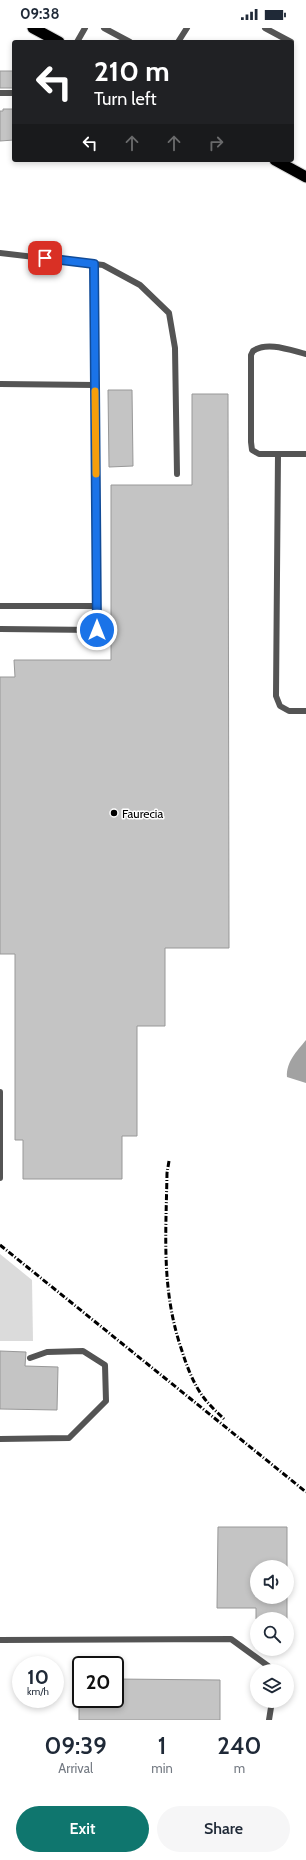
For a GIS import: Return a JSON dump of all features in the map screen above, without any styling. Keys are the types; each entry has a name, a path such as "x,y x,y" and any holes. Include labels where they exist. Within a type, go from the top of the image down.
{"highway":[{"path":"33,28 55,40"},
{"path":"279,162 306,177"}],"lane":[{"path":"78,40 85,28"},
{"path":"104,28 126,40"},
{"path":"179,40 187,28"},
{"path":"265,28 287,40"},
{"path":"0,93 12,93"},
{"path":"0,253 103,266 140,285 169,313 175,348 177,474"},
{"path":"0,629 97,630 94,264"},
{"path":"306,354 263,346 257,348 251,355 252,450 259,454 306,454"},
{"path":"0,384 95,385"},
{"path":"278,454 276,696 280,706 289,711 306,711"},
{"path":"0,606 97,606"},
{"path":"0,1092 0,1178"},
{"path":"0,1439 69,1438 106,1400 105,1365 83,1351 47,1352 30,1358"},
{"path":"0,1640 231,1639 265,1664"},
{"path":"269,1720 271,1708"}],"shaded area":[{"path":"306,1040 306,1083 287,1077 287,1072 290,1062"},
{"path":"0,1254 32,1280 33,1341 0,1341"}],"building":[{"path":"0,71 12,71 12,88 0,88"},
{"path":"3,109 12,109 12,140 0,141 0,111 3,111"},
{"path":"108,390 132,390 133,466 109,467"},
{"name":"Faurecia","path":"192,394 228,394 229,948 165,948 165,1026 137,1026 137,1136 122,1136 122,1179 23,1179 23,1140 15,1140 15,954 0,954 0,677 15,677 14,660 111,660 111,485 192,485"},
{"path":"0,1351 26,1352 25,1366 58,1367 57,1410 0,1409"},
{"path":"218,1527 287,1527 287,1560 250,1560 250,1604 287,1604 287,1612 256,1612 256,1608 217,1608"},
{"path":"124,1679 220,1680 220,1720 79,1720 79,1708 124,1708"}],"railway":[{"path":"169,1161 167,1173 166,1263 175,1328 186,1363 200,1393 211,1407 225,1420"},
{"path":"0,1245 306,1492"}],"slow traffic":[{"path":"95,391 96,474"}],"place":[{"name":"Faurecia","path":"114,813"}],"route":[{"path":"45,258 94,264 97,630"}]}
